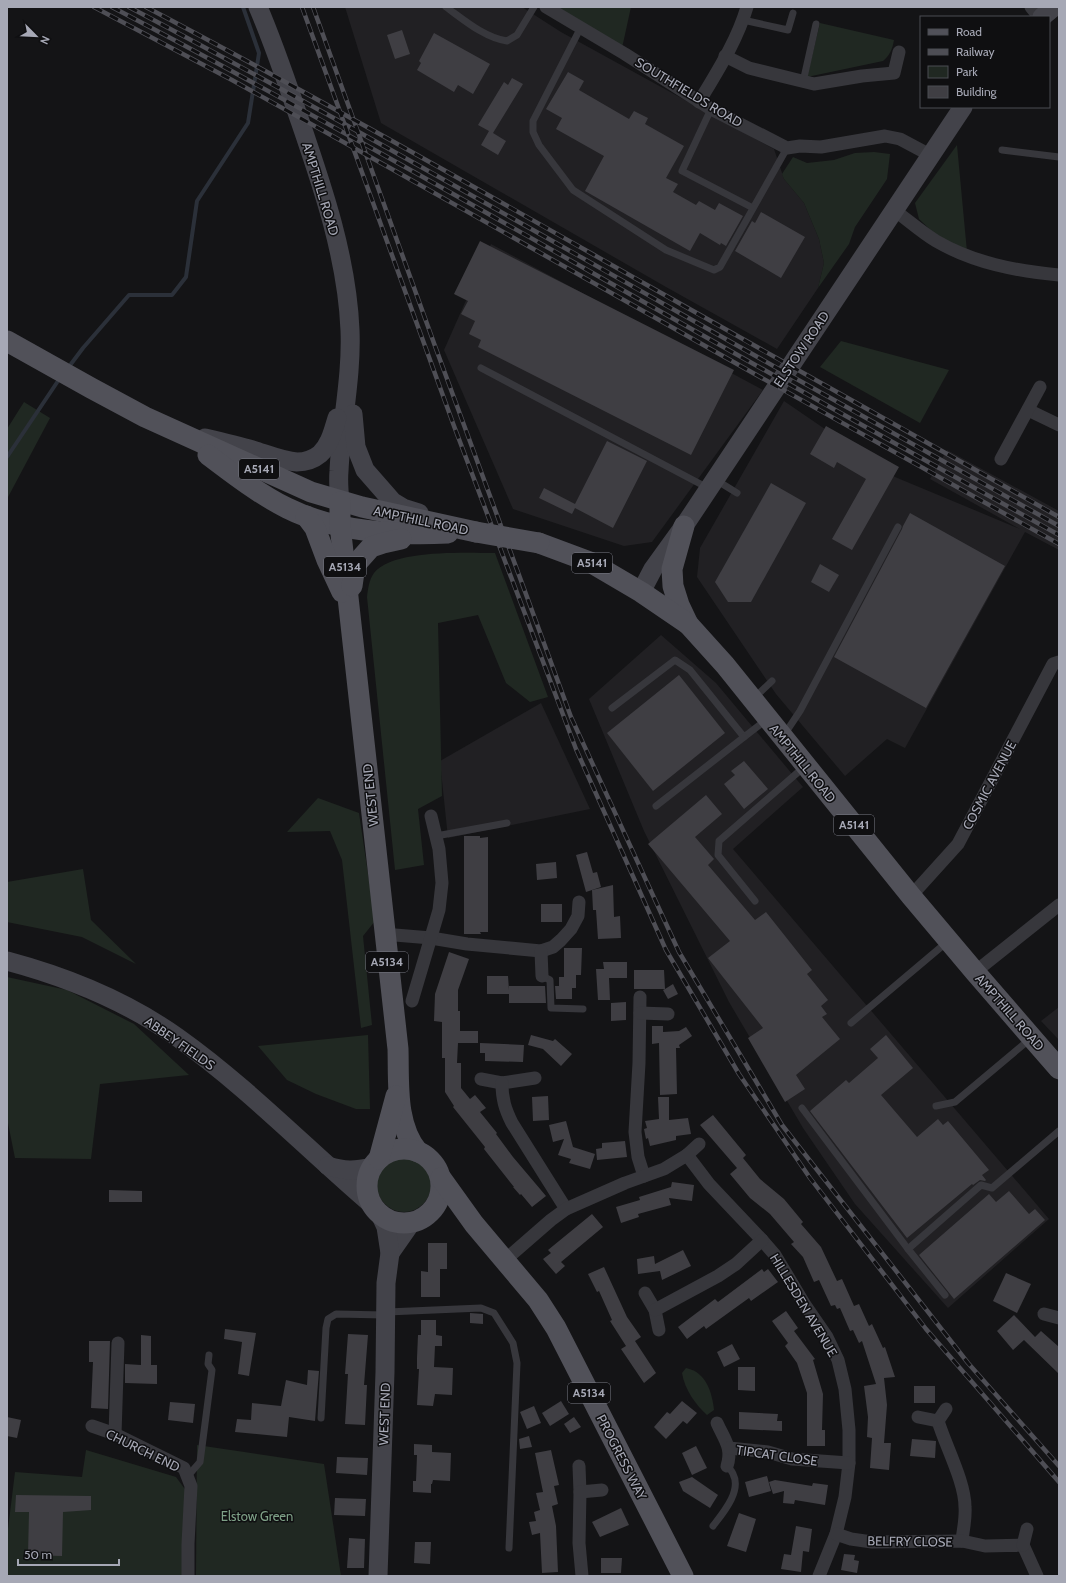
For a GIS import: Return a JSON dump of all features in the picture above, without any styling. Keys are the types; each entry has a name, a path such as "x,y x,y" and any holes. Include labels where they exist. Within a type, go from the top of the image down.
{"main road":[{"name":"A5141","path":"7,341 91,388 180,433 311,492 340,502"},
{"path":"180,433 220,464 266,496 288,509 306,516 371,531 431,534 476,532"},
{"name":"WEST END","path":"340,502 340,525 384,936 398,1049 398,1088 406,1133 410,1142 418,1152"},
{"name":"AMPTHILL ROAD","path":"340,502 476,532 539,543 590,562 641,592 688,624 725,665 911,896 1059,1069"},
{"path":"306,516 315,528 327,560 350,609"},
{"path":"684,526 672,569 673,586 679,606 688,624"},
{"path":"350,609 355,565 371,547 383,543 431,534"},
{"name":"WEST END","path":"375,1163 398,1088"},
{"name":"A5134","path":"375,1208 366,1194 368,1176 375,1163 390,1150 410,1149 418,1152 435,1165 441,1178"},
{"path":"429,1213 438,1200 441,1178"},
{"name":"PROGRESS WAY","path":"441,1178 474,1224 538,1300 564,1342 683,1576"},
{"path":"375,1208 394,1222 411,1222"},
{"name":"PROGRESS WAY","path":"429,1213 440,1211 447,1212 474,1224"},
{"name":"A5134","path":"411,1222 418,1220 429,1213"}],"street":[{"name":"AMPTHILL ROAD","path":"258,7 280,63 306,140 336,239 343,274 350,329 349,379 339,469 340,502"},
{"name":"SOUTHFIELDS ROAD","path":"546,7 625,54 712,110 787,148"},
{"path":"1030,7 1038,16"},
{"path":"1043,16 1054,7"},
{"path":"699,102 725,56 745,13"},
{"path":"725,56 749,68 814,84 862,76 894,73 899,52"},
{"name":"ELSTOW ROAD","path":"641,592 653,569 684,526 962,108"},
{"path":"787,148 800,146 820,147 885,136 900,139 930,155"},
{"path":"894,210 936,241 965,255 992,265 1030,272 1059,275"},
{"name":"AMPTHILL ROAD","path":"349,379 356,447 361,463 369,476 393,502 403,508 476,532"},
{"path":"180,433 229,444 290,461 304,461 312,459 319,455 328,442 349,379"},
{"path":"1001,459 1040,387"},
{"path":"1028,410 1059,425"},
{"name":"COSMIC AVENUE","path":"911,896 958,844 1056,663"},
{"path":"412,1001 439,910 442,883 439,849 431,816"},
{"path":"384,936 395,935 431,938 467,944 541,951 553,947 572,929 578,916 579,902"},
{"path":"975,972 1059,905"},
{"path":"541,951 542,976"},
{"name":"ABBEY FIELDS","path":"7,961 78,983 124,1006 170,1033 207,1060 244,1091 375,1208"},
{"path":"640,997 639,1063 635,1132 638,1157 644,1176"},
{"path":"640,1013 668,1014"},
{"path":"481,1079 502,1083 535,1078"},
{"path":"502,1083 502,1096 505,1108 512,1123 566,1209"},
{"path":"505,1260 566,1209 625,1183 664,1169 687,1155 700,1144"},
{"name":"HILLESDEN AVENUE","path":"687,1155 709,1184 775,1255 805,1305 827,1337 838,1360 845,1389 849,1423 849,1463 845,1497 836,1534 819,1576"},
{"path":"328,1166 344,1170 356,1170 375,1163"},
{"name":"WEST END","path":"375,1208 386,1227 390,1253 386,1283 385,1372 378,1576"},
{"name":"WEST END","path":"390,1253 411,1222"},
{"path":"656,1310 718,1276 736,1264 762,1240"},
{"path":"644,1293 656,1310 659,1330"},
{"path":"1044,1314 1059,1318"},
{"path":"115,1434 118,1343"},
{"path":"918,1417 938,1421 946,1409"},
{"name":"BELFRY CLOSE","path":"938,1421 963,1490 966,1508 962,1542"},
{"name":"TIPCAT CLOSE","path":"717,1423 729,1448 730,1457 727,1466"},
{"name":"CHURCH END","path":"92,1426 115,1434 184,1468 191,1486 188,1576"},
{"name":"TIPCAT CLOSE","path":"729,1448 768,1452 792,1459 849,1463"},
{"path":"579,1466 579,1543 582,1576"},
{"path":"580,1492 602,1490"},
{"path":"1027,1529 1023,1545 1038,1576"},
{"name":"BELFRY CLOSE","path":"836,1534 851,1539 872,1542 962,1542 985,1546 1023,1545"}],"lane":[{"path":"446,7 479,29 507,41 517,36 534,7"},
{"path":"745,13 788,30 793,13"},
{"path":"803,82 816,24"},
{"path":"581,27 533,121 533,132 539,145 573,190 666,250 714,270 720,267 787,148"},
{"path":"712,110 682,171 753,208"},
{"path":"1002,150 1059,157"},
{"path":"481,368 711,484 737,493"},
{"path":"783,737 800,711 898,527"},
{"path":"612,708 675,660 690,670 744,737"},
{"path":"753,700 772,681"},
{"path":"656,806 768,718"},
{"path":"755,901 718,855 720,840 806,766"},
{"path":"436,836 507,823"},
{"path":"851,1023 948,940"},
{"path":"542,976 550,980 551,1008 583,1008"},
{"path":"936,1106 955,1102 1032,1038"},
{"path":"802,1108 908,1249 945,1294"},
{"path":"908,1249 981,1186 992,1188 1059,1131"},
{"path":"321,1418 326,1328 328,1319 336,1314 481,1308 494,1313 513,1343 517,1363 509,1548"},
{"path":"187,1477 200,1462 212,1370 208,1364 209,1355"},
{"path":"713,1526 725,1509 732,1495 735,1482 733,1474 727,1466"}],"shaded area":[{"path":"345,7 522,7 561,32 774,149 784,179 804,203 819,239 824,263 818,288 777,349 381,123"},
{"path":"491,244 763,390 652,542 624,546 513,509 444,350"},
{"path":"784,401 895,477 1020,529 930,479 947,450 1059,511 1059,550 1025,532 905,748 887,739 845,776 776,694 697,577 700,548"},
{"path":"661,635 716,683 803,787 733,849 1049,1219 948,1308 855,1204 803,1128 729,1002 644,831 589,699"},
{"path":"541,703 590,809 448,838 440,761"},
{"path":"1059,1007 1059,1040 1041,1021"}],"green space":[{"path":"553,7 631,7 622,48"},
{"path":"820,23 894,40 889,54 883,61 807,77"},
{"path":"957,145 967,252 937,236 919,219 915,203"},
{"path":"874,152 890,154 887,179 855,227 849,244 818,288 824,263 819,239 804,203 784,179 782,174 793,157 807,163 834,160 855,153"},
{"path":"841,341 949,370 920,423 820,367"},
{"path":"24,402 50,418 7,499 7,429"},
{"path":"495,553 548,697 530,702 506,683 478,615 438,623 442,796 418,809 424,865 395,870 367,597 368,588 374,573 383,565 397,560 430,554"},
{"path":"318,798 359,813 375,921 363,936 372,1025 361,1028 342,860 330,831 287,832"},
{"path":"83,869 91,920 136,964 82,937 7,922 7,882"},
{"path":"7,977 67,990 134,1024 189,1075 100,1084 91,1159 15,1158 7,1118"},
{"path":"368,1035 370,1109 356,1109 316,1094 287,1080 258,1046"},
{"path":"399,1158 409,1158 419,1162 427,1170 431,1180 431,1190 427,1200 419,1208 409,1212 399,1212 389,1208 381,1200 377,1190 377,1180 381,1170 389,1162"},
{"path":"686,1368 699,1374 710,1390 714,1410 707,1415 698,1406 685,1385 682,1373"},
{"name":"Elstow Green","path":"197,1445 324,1464 341,1576 196,1576"},
{"path":"86,1450 176,1477 187,1492 183,1576 7,1576 7,1537 15,1472 82,1477"}],"building":[{"path":"402,30 410,54 395,59 387,35"},
{"path":"434,33 490,64 473,94 458,85 454,92 417,70 421,63 419,61"},
{"path":"568,72 584,81 579,90 629,119 634,111 648,118 645,124 684,146 666,178 678,184 673,192 696,205 699,201 715,210 719,203 743,216 726,246 721,243 720,245 700,233 690,251 585,191 604,156 556,129 562,118 546,109"},
{"path":"512,78 523,84 493,133 506,141 498,155 481,145 489,131 478,125 504,82 508,85"},
{"path":"761,212 805,237 781,278 735,251 752,221 755,223"},
{"path":"480,241 734,370 691,455 478,347 481,340 469,334 475,321 461,314 468,301 454,294"},
{"path":"826,426 899,467 852,550 832,539 866,479 837,462 834,468 810,454"},
{"path":"607,441 647,461 613,528 575,508 572,514 539,498 544,488 575,504"},
{"path":"771,483 806,503 751,602 728,602 715,582"},
{"path":"910,513 1005,566 926,708 834,657"},
{"path":"820,564 839,575 829,592 811,582"},
{"path":"679,675 725,733 653,791 607,733"},
{"path":"744,761 768,789 744,809 724,784 735,775 731,771"},
{"path":"706,795 722,814 695,837 714,859 708,865 755,920 766,912 812,970 807,974 828,1000 821,1006 827,1014 822,1017 840,1039 796,1075 805,1089 785,1102 748,1038 763,1028 708,958 730,941 648,844"},
{"path":"464,836 480,836 480,838 488,837 488,932 480,932 481,934 464,934"},
{"path":"587,852 593,873 597,872 601,887 586,892 576,855"},
{"path":"556,862 557,878 537,880 536,864"},
{"path":"613,885 614,917 620,916 621,938 598,939 596,910 593,910 592,890"},
{"path":"541,904 562,904 562,922 541,922"},
{"path":"564,948 582,948 581,975 576,975 576,988 572,988 572,999 556,999 555,986 559,986 559,977 564,977"},
{"path":"449,952 469,959 458,990 460,1031 478,1031 478,1043 458,1043 457,1063 461,1063 461,1088 470,1099 475,1095 486,1108 480,1112 497,1133 496,1134 513,1157 546,1196 532,1207 513,1187 484,1149 485,1147 453,1107 454,1106 445,1092 445,1058 442,1058 442,1022 434,1021 435,994"},
{"path":"603,962 627,962 627,978 609,978 610,1000 598,1000 596,969 604,969"},
{"path":"634,970 664,970 665,989 634,989"},
{"path":"487,976 508,976 509,990 509,986 545,986 546,1003 509,1003 509,994 487,994"},
{"path":"673,984 678,994 668,999 663,990"},
{"path":"626,1002 626,1020 611,1021 611,1003"},
{"path":"652,1026 663,1026 663,1032 679,1031 686,1027 692,1036 679,1045 680,1048 676,1048 677,1094 660,1095 659,1043 652,1044"},
{"path":"531,1035 553,1041 555,1039 572,1054 561,1066 543,1049 528,1045"},
{"path":"886,1035 913,1068 881,1095 917,1137 938,1119 943,1125 948,1121 989,1170 982,1175 986,1180 985,1181 980,1180 973,1185 972,1184 907,1238 810,1111 846,1080 849,1083 878,1058 870,1049"},
{"path":"480,1043 524,1045 523,1062 485,1061 485,1053 480,1053"},
{"path":"548,1096 549,1120 533,1121 532,1097"},
{"path":"658,1097 669,1097 669,1120 688,1118 691,1134 676,1136 676,1140 650,1146 648,1138 646,1139 644,1129 647,1128 645,1121 659,1119"},
{"path":"713,1115 746,1155 743,1158 760,1179 784,1199 803,1222 801,1224 821,1247 837,1281 842,1279 854,1306 859,1304 869,1326 872,1324 883,1348 885,1347 895,1377 884,1378 887,1405 884,1443 891,1443 889,1470 870,1468 872,1438 867,1437 868,1417 864,1386 876,1384 862,1341 859,1343 853,1330 850,1331 840,1308 837,1309 835,1305 831,1306 819,1280 814,1282 803,1257 791,1244 794,1242 770,1214 750,1198 730,1174 737,1168 700,1125"},
{"path":"566,1121 573,1147 595,1154 590,1169 569,1163 571,1159 558,1155 564,1139 553,1142 549,1125"},
{"path":"625,1141 627,1157 597,1160 596,1149 602,1148 602,1143"},
{"path":"672,1182 694,1185 692,1201 669,1198 671,1205 638,1214 639,1217 621,1223 616,1207 640,1200 639,1197 671,1187"},
{"path":"109,1190 142,1191 142,1202 109,1202"},
{"path":"1009,1191 1029,1214 1035,1209 1045,1220 954,1299 919,1255 989,1194 996,1202"},
{"path":"592,1214 603,1227 561,1262 565,1266 556,1274 543,1259 551,1253 548,1250"},
{"path":"428,1243 447,1243 447,1269 440,1269 440,1297 421,1297 421,1271 428,1272"},
{"path":"683,1250 691,1266 662,1280 660,1271 638,1274 637,1259 654,1256 655,1264"},
{"path":"604,1267 627,1317 641,1337 635,1341 656,1373 644,1383 621,1349 626,1346 610,1321 612,1320 599,1291 597,1292 588,1274"},
{"path":"762,1269 764,1272 768,1269 778,1282 751,1301 749,1298 706,1329 704,1326 687,1339 678,1327 715,1299 718,1302"},
{"path":"1006,1273 1031,1284 1017,1313 993,1301"},
{"path":"786,1311 798,1328 794,1331 815,1359 813,1360 823,1394 822,1430 825,1430 825,1446 807,1446 807,1393 797,1363 785,1346 788,1343 772,1321"},
{"path":"470,1313 483,1314 483,1324 470,1323"},
{"path":"1014,1315 1035,1337 1041,1331 1059,1347 1059,1374 1024,1340 1013,1350 997,1331"},
{"path":"421,1320 436,1320 436,1335 442,1336 442,1346 435,1346 434,1367 453,1368 452,1395 435,1394 433,1406 417,1405 419,1369 417,1369 418,1335 421,1335"},
{"path":"225,1329 256,1333 249,1376 238,1374 242,1342 224,1339"},
{"path":"348,1334 368,1335 364,1385 367,1385 365,1425 345,1424 348,1374 345,1374"},
{"path":"141,1335 151,1336 151,1365 157,1365 157,1384 125,1383 125,1364 141,1365"},
{"path":"89,1341 110,1341 108,1409 91,1408 93,1362 89,1362"},
{"path":"732,1344 740,1359 724,1367 717,1352"},
{"path":"738,1367 755,1367 755,1391 738,1390"},
{"path":"308,1370 319,1371 315,1421 289,1417 287,1437 235,1432 237,1419 251,1420 252,1403 281,1406 286,1380 307,1385"},
{"path":"914,1386 935,1386 935,1403 914,1403"},
{"path":"561,1401 569,1414 550,1426 542,1413"},
{"path":"682,1401 697,1413 687,1424 683,1421 666,1439 654,1427 667,1412 670,1414"},
{"path":"170,1402 195,1404 193,1423 168,1420"},
{"path":"534,1406 541,1423 527,1429 520,1412"},
{"path":"739,1412 778,1414 777,1421 782,1421 782,1431 739,1429"},
{"path":"7,1417 21,1420 17,1438 7,1436"},
{"path":"574,1417 581,1427 570,1433 564,1424"},
{"path":"529,1436 532,1447 520,1449 519,1439"},
{"path":"912,1439 936,1441 935,1458 910,1456"},
{"path":"414,1444 432,1445 432,1452 451,1453 450,1481 433,1480 431,1484 431,1493 413,1492 413,1481 416,1481 417,1455 414,1455"},
{"path":"696,1446 707,1468 692,1475 682,1453"},
{"path":"551,1450 559,1485 554,1486 558,1504 552,1506 556,1526 558,1572 542,1573 540,1533 532,1535 529,1522 536,1521 534,1512 540,1510 536,1493 543,1492 535,1453"},
{"path":"337,1457 368,1458 367,1475 336,1473"},
{"path":"767,1476 771,1491 749,1497 745,1482"},
{"path":"692,1477 718,1495 710,1508 683,1491 679,1482"},
{"path":"775,1480 812,1486 813,1483 828,1485 825,1505 795,1500 794,1504 783,1503 784,1491 773,1494 769,1482"},
{"path":"16,1495 91,1496 91,1510 63,1512 62,1556 28,1555 29,1512 15,1512"},
{"path":"335,1498 366,1499 365,1516 334,1515"},
{"path":"621,1508 629,1525 600,1537 592,1522"},
{"path":"739,1513 756,1519 746,1552 727,1546"},
{"path":"796,1526 812,1529 809,1552 803,1551 801,1572 781,1569 784,1554 791,1555"},
{"path":"349,1538 365,1539 364,1568 347,1568"},
{"path":"415,1542 431,1542 430,1564 414,1563"},
{"path":"844,1554 855,1555 854,1560 859,1561 857,1573 841,1570"},
{"path":"601,1558 622,1558 621,1573 601,1573"}],"waterway":[{"path":"68,368 83,348 129,295 172,295 186,277 197,201 248,123 259,53 243,7"},
{"path":"7,457 60,378"}],"railway":[{"path":"94,7 232,80 1059,544"},
{"path":"112,7 473,205 1059,535"},
{"path":"129,7 397,153 1059,526"},
{"path":"146,7 398,144 1059,517"},
{"path":"302,7 454,426 576,749 666,950 739,1074 810,1178 926,1329 1059,1482"},
{"path":"313,7 571,717 679,952 782,1125 968,1363 1059,1466"}]}
